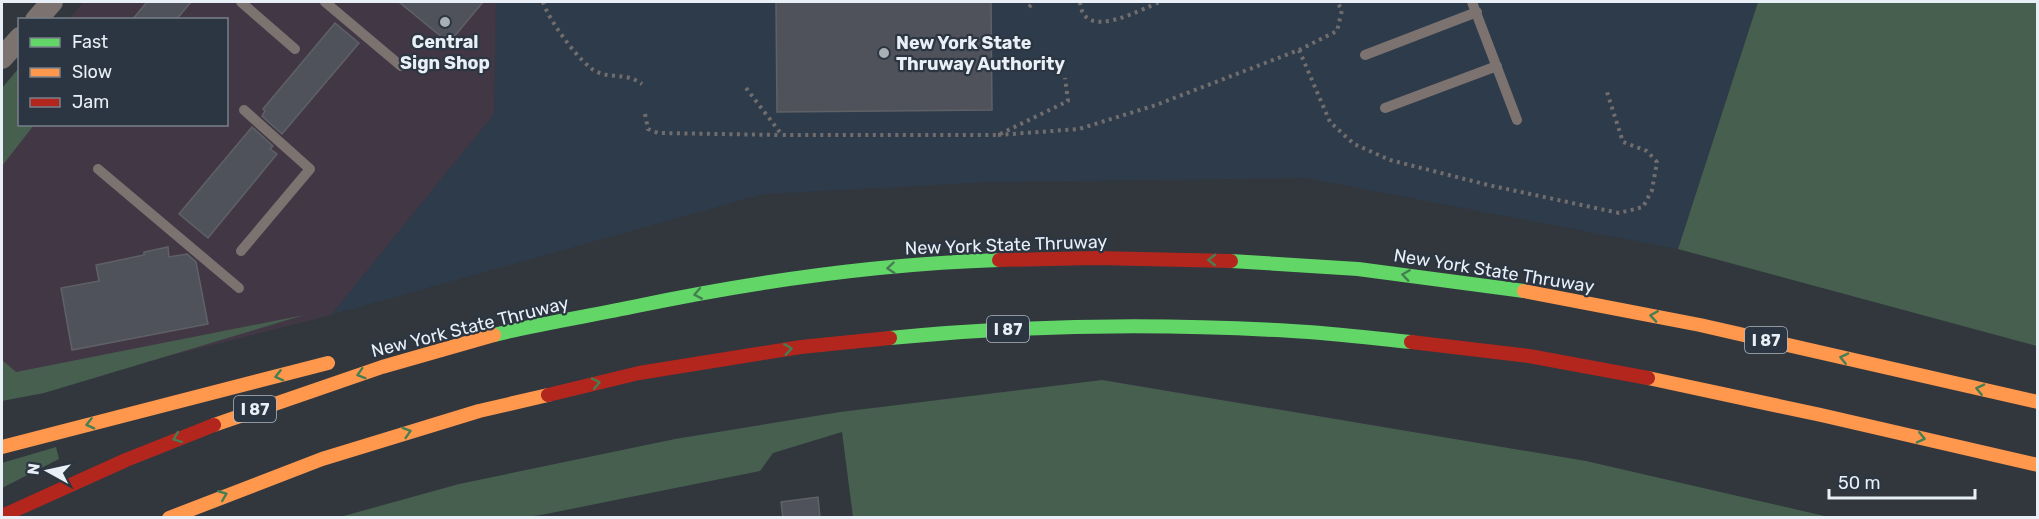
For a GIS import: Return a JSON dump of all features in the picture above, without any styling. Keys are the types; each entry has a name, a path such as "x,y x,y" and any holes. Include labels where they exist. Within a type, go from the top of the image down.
{"highway":[{"name":"New York State Thruway","path":"2,516 125,459 271,403 373,370 518,329 729,287 889,268 995,260 1085,257 1257,261 1362,269 1517,291 1671,319 2037,402"},
{"path":"493,321 518,329"},
{"name":"I 87","path":"169,518 247,486 344,452 445,421 560,390 641,373 795,348 998,329 1202,326 1417,342 1559,361 1646,377 2037,465"},
{"path":"2,447 345,359"}],"street":[{"path":"38,18 52,2"},
{"path":"2,58 18,40"}],"lane":[{"path":"241,2 296,49"},
{"path":"325,2 401,66"},
{"path":"1365,55 1475,7 1517,120"},
{"path":"1385,108 1497,66"},
{"path":"241,250 310,169 244,110"},
{"path":"98,170 239,288"}],"path":[{"path":"543,2 547,14 571,48 597,72 633,77 642,84"},
{"path":"1029,7 1034,2"},
{"path":"1080,2 1086,18 1098,22 1114,20 1160,2"},
{"path":"645,114 648,129 658,133 998,135 1079,129 1156,105 1299,50 1337,31 1342,10 1337,2"},
{"path":"1299,50 1330,122 1354,144 1390,160 1488,185 1619,213 1643,207 1652,190 1657,162 1647,152 1623,142 1606,89"},
{"path":"998,135 1068,101 1065,78"},
{"path":"746,88 782,135"}],"shaded area":[{"path":"84,2 496,2 494,114 331,315 72,381 2,390 2,100 18,121 18,126 228,126 228,18 70,18"},
{"path":"496,2 1758,2 1678,249 1306,178 990,182 763,194 331,315 494,114"}],"green space":[{"path":"1758,2 2037,2 2037,346 1678,249"},
{"path":"18,69 18,126 33,126 2,166 2,88"},
{"path":"304,315 44,393 2,401 2,360 16,372"},
{"path":"1102,380 1586,461 1829,517 853,517 842,432 773,453 760,471 541,515 516,518 340,517 459,484 675,439 840,412"},
{"path":"56,447 59,459 2,488 2,463"}],"building":[{"path":"147,2 191,2 178,18 134,18"},
{"name":"Central Sign Shop","path":"399,2 483,2 449,43"},
{"name":"New York State Thruway Authority","path":"776,2 991,2 992,110 777,112"},
{"path":"335,23 359,43 282,134 262,116 265,111 263,109"},
{"path":"252,127 273,146 270,149 277,154 208,238 179,214"},
{"path":"168,247 169,257 187,254 196,262 208,324 72,350 61,288 99,281 96,265 144,255 144,252"},
{"path":"818,497 820,518 783,518 781,502"}],"traffic: fast":[{"path":"494,335 682,297 817,275 908,265 999,260"},
{"path":"1231,261 1358,269 1524,291"},
{"path":"890,338 990,330 1141,326 1242,328 1337,334 1411,342"}],"traffic: slow":[{"path":"1524,291 1700,325 2038,402"},
{"path":"214,425 382,367 494,335"},
{"path":"2,447 328,363"},
{"path":"1648,378 2038,465"},
{"path":"169,518 322,459 479,411 548,395"}],"traffic: jam":[{"path":"999,260 1096,258 1231,261"},
{"path":"548,395 639,373 801,347 890,338"},
{"path":"1411,342 1529,356 1648,378"},
{"path":"2,516 126,460 214,425"}],"place":[{"name":"Central Sign Shop","path":"445,22"},
{"name":"New York State Thruway Authority","path":"884,53"}]}
